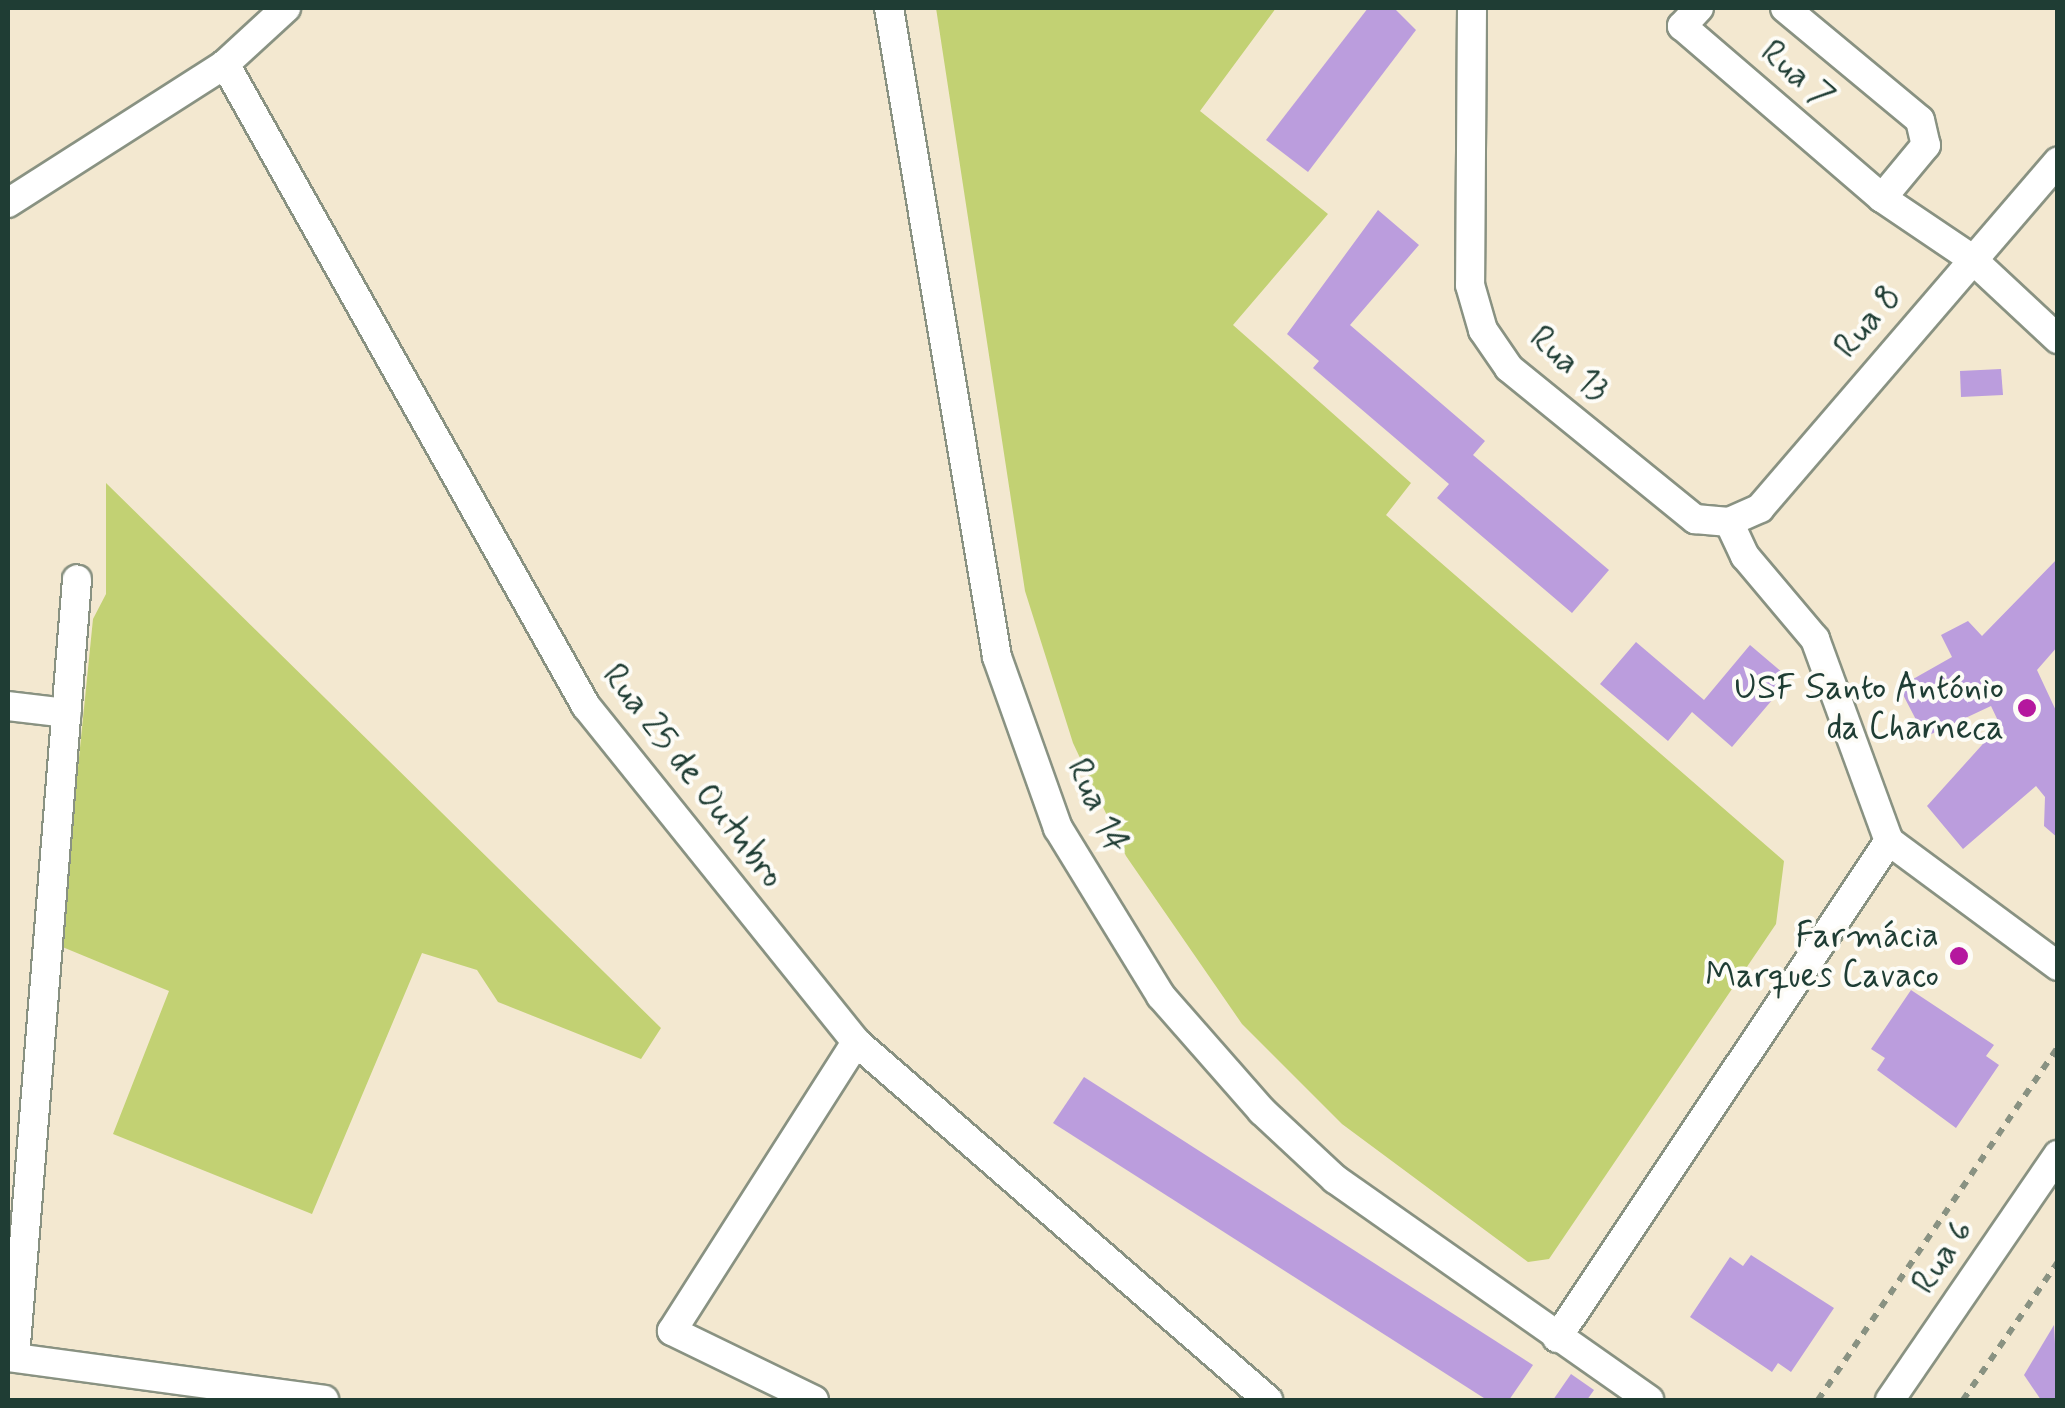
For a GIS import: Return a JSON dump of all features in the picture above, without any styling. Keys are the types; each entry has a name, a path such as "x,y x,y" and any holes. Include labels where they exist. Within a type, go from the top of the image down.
{"street":[{"path":"8,203 225,64 286,8"},
{"name":"Rua 14","path":"890,8 996,657 1058,828 1161,996 1262,1111 1335,1179 1649,1400"},
{"name":"Rua 13","path":"1472,8 1470,285 1483,330 1509,368 1695,519 1729,522"},
{"name":"Rua 7","path":"1698,8 1682,26 1882,198 1972,258 2058,339"},
{"name":"Rua 7","path":"1785,8 1920,120 1926,145 1882,198"},
{"name":"Rua 25 de Outubro","path":"225,64 586,706 856,1042 1268,1400"},
{"name":"Rua 8","path":"1729,522 1760,508 2058,161"},
{"path":"1729,522 1745,556 1815,639 1889,842 2058,966"},
{"path":"77,579 11,1357 324,1400"},
{"path":"8,706 67,713"},
{"path":"1557,1338 1889,842"},
{"path":"814,1400 672,1330 856,1042"},
{"name":"Rua 6","path":"1890,1400 2058,1156"}],"path":[{"path":"1818,1400 2058,1047"},
{"path":"1963,1400 2058,1262"}],"green space":[{"path":"936,8 1276,8 1200,111 1328,214 1233,325 1411,483 1386,515 1784,861 1776,924 1549,1259 1528,1262 1342,1124 1242,1024 1126,856 1073,743 1025,591"},
{"path":"106,483 661,1028 641,1059 498,1002 477,970 422,953 312,1214 113,1134 169,991 60,946 93,619 106,594"}],"building":[{"path":"1368,8 1394,8 1416,30 1308,172 1266,140"},
{"path":"1378,210 1419,245 1350,325 1485,441 1473,455 1609,570 1572,613 1437,498 1449,484 1313,368 1319,361 1287,334"},
{"path":"2001,369 2003,395 1961,397 1960,371"},
{"path":"2058,558 2058,646 2037,670 2058,715 2058,838 2044,826 2045,797 2036,786 1963,849 1927,806 2000,725 1991,706 1925,737 1899,687 1952,657 1941,635 1968,621 1982,636"},
{"path":"1636,642 1704,700 1750,645 1790,679 1732,747 1692,712 1668,741 1600,684"},
{"path":"1911,990 1994,1045 1986,1056 1999,1065 1956,1128 1877,1070 1885,1058 1871,1049"},
{"path":"1084,1077 1533,1365 1509,1400 1487,1400 1053,1123"},
{"path":"1751,1255 1834,1308 1791,1372 1778,1363 1772,1372 1690,1317 1730,1257 1743,1266"},
{"path":"2054,1325 2058,1400 2041,1400 2024,1375"},
{"path":"1571,1374 1594,1390 1587,1400 1553,1400"}],"place":[{"name":"USF Santo António da Charneca","path":"2027,708"},
{"name":"Farmácia Marques Cavaco","path":"1959,956"}]}
